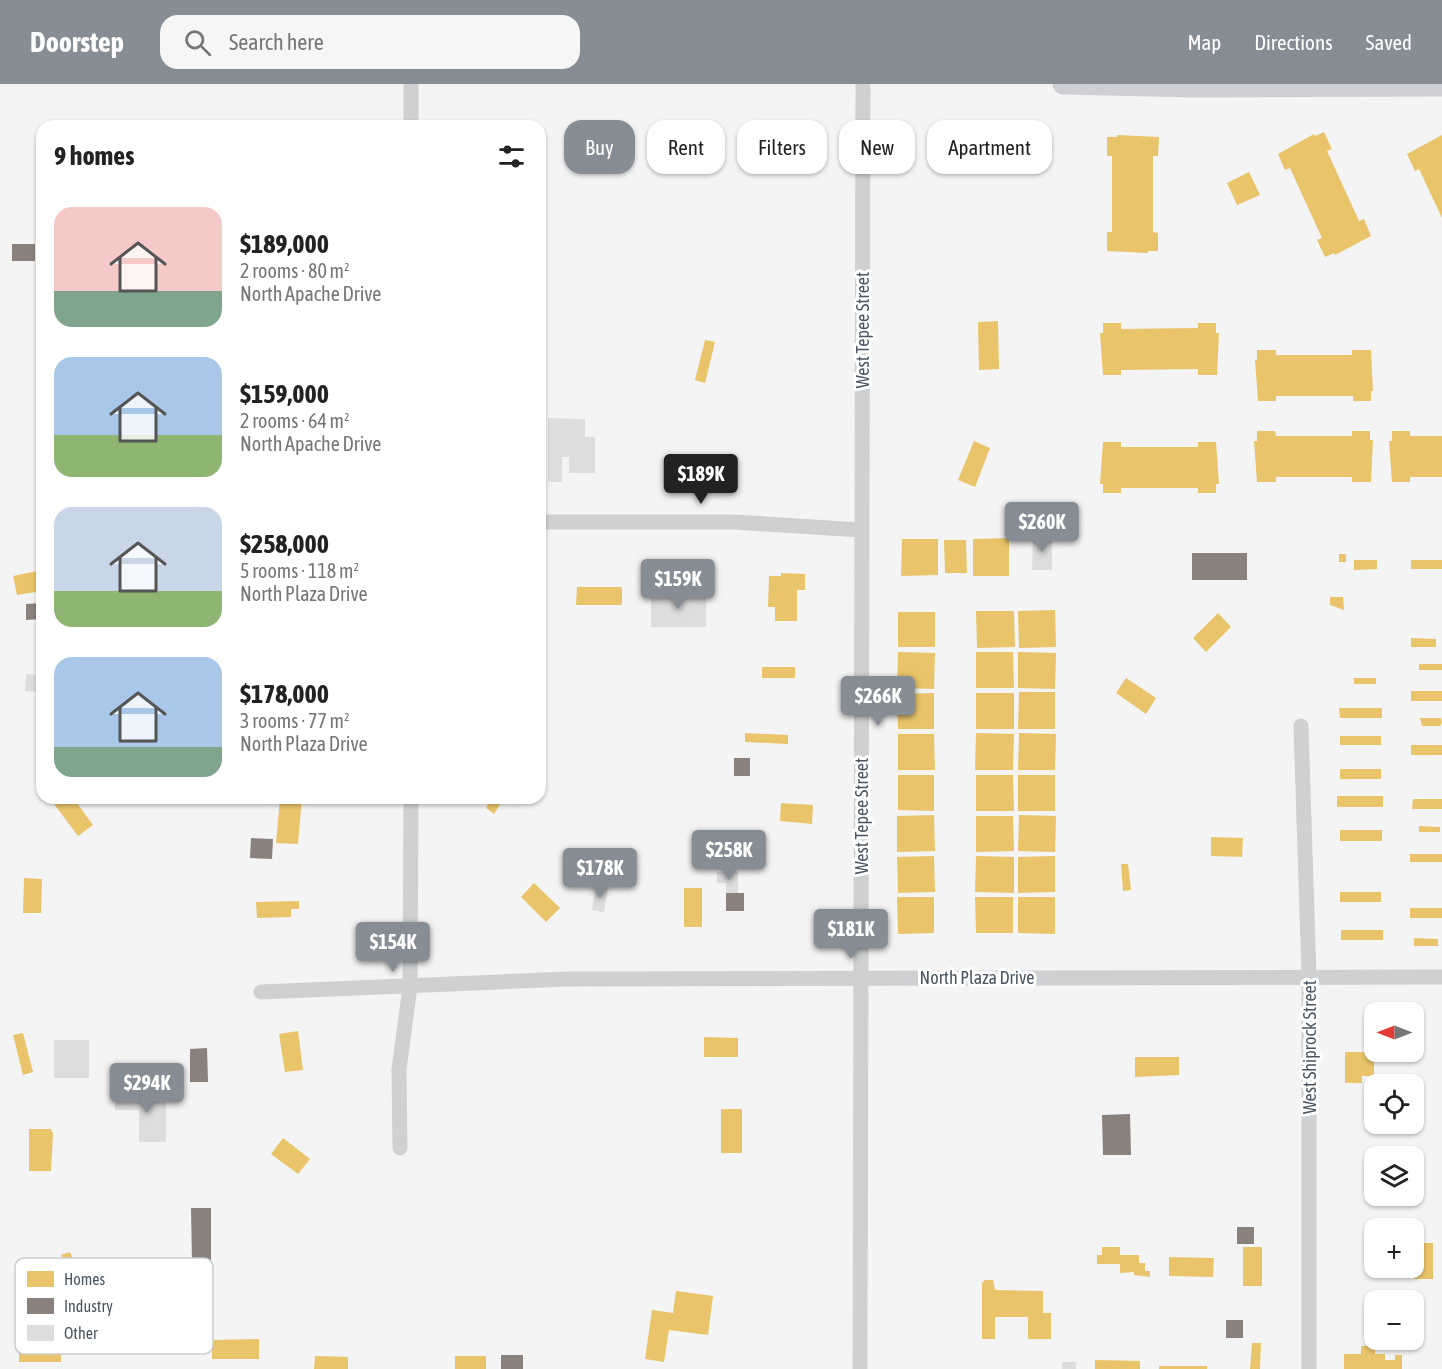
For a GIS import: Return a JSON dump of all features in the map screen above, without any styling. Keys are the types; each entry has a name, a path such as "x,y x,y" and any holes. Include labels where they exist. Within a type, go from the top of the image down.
{"street":[{"path":"411,84 411,120"},
{"name":"West Tepee Street","path":"860,1369 863,84"},
{"path":"1063,84 1182,87 1442,86"},
{"path":"546,522 734,522 861,530"},
{"name":"West Shiprock Street","path":"1301,726 1309,976 1309,1369"},
{"path":"400,1148 399,1069 410,987 411,804"},
{"name":"North Plaza Drive","path":"261,992 569,979 1442,977"}],"building: Homes":[{"path":"1324,132 1332,149 1327,151 1359,221 1364,219 1371,236 1335,255 1334,253 1325,257 1317,240 1322,238 1290,168 1285,170 1278,154 1314,134 1315,136"},
{"path":"1117,135 1159,137 1158,156 1153,156 1153,232 1158,233 1158,251 1148,251 1148,253 1107,251 1107,232 1112,232 1112,156 1107,156 1107,137 1117,137"},
{"path":"1442,135 1442,218 1419,169 1415,171 1407,154"},
{"path":"1249,172 1260,195 1237,205 1227,183"},
{"path":"998,321 999,369 979,370 978,322"},
{"path":"1103,323 1121,323 1121,329 1198,328 1198,323 1216,323 1216,333 1219,333 1217,375 1198,375 1198,369 1121,370 1121,375 1103,375 1100,333 1103,333"},
{"path":"705,340 715,342 705,383 695,380"},
{"path":"1257,350 1276,350 1276,355 1352,355 1352,350 1371,350 1373,391 1371,391 1371,401 1353,401 1353,396 1276,396 1276,401 1258,401 1255,360 1257,360"},
{"path":"1257,431 1275,431 1276,436 1352,436 1352,431 1370,431 1370,440 1373,440 1371,482 1352,482 1352,477 1276,477 1276,482 1257,482 1254,441 1257,441"},
{"path":"1392,431 1410,431 1410,436 1442,436 1442,477 1410,477 1410,482 1392,482 1389,441 1392,441"},
{"path":"974,441 990,448 975,487 958,480"},
{"path":"1103,442 1121,442 1121,447 1198,447 1198,442 1216,442 1219,484 1216,484 1216,493 1198,493 1198,488 1121,488 1121,493 1103,493 1103,484 1100,484"},
{"path":"1009,538 1009,576 973,576 973,539"},
{"path":"902,539 938,539 938,575 901,576"},
{"path":"944,540 966,540 967,573 945,573"},
{"path":"1339,554 1346,554 1346,562 1339,562"},
{"path":"1354,560 1377,560 1377,569 1354,570"},
{"path":"1411,560 1442,560 1442,569 1411,569"},
{"path":"36,571 36,592 17,595 13,576"},
{"path":"781,573 805,574 805,590 797,590 797,621 775,621 775,607 768,607 769,576 781,576"},
{"path":"577,587 622,587 622,605 576,605"},
{"path":"1330,597 1343,597 1344,610 1330,605"},
{"path":"1055,610 1056,647 1019,648 1018,611"},
{"path":"976,611 1014,611 1015,647 977,648"},
{"path":"898,612 935,612 935,647 898,647"},
{"path":"1218,613 1231,627 1206,652 1193,638"},
{"path":"1411,638 1436,639 1436,647 1411,647"},
{"path":"898,652 935,653 934,689 897,688"},
{"path":"976,652 1013,652 1014,688 976,688"},
{"path":"1018,652 1056,653 1055,689 1018,688"},
{"path":"1419,664 1442,664 1442,670 1419,670"},
{"path":"762,667 795,667 795,678 762,678"},
{"path":"1126,678 1156,698 1146,714 1116,693"},
{"path":"1354,678 1376,678 1376,684 1354,684"},
{"path":"1411,691 1442,691 1442,701 1411,701"},
{"path":"1019,692 1055,692 1055,729 1018,729"},
{"path":"934,693 934,729 898,729 897,694"},
{"path":"976,693 1014,693 1014,729 976,729"},
{"path":"1339,708 1382,708 1382,718 1340,718"},
{"path":"1420,718 1441,718 1442,723 1440,726 1422,726"},
{"path":"745,733 788,735 788,744 745,742"},
{"path":"976,733 1014,734 1013,770 975,770"},
{"path":"1019,733 1056,734 1055,770 1018,770"},
{"path":"898,734 934,734 935,770 898,770"},
{"path":"1340,736 1381,736 1381,745 1340,745"},
{"path":"1411,745 1442,745 1442,755 1411,755"},
{"path":"1340,769 1381,769 1381,779 1340,779"},
{"path":"898,775 934,775 934,811 898,810"},
{"path":"976,775 1013,775 1014,811 976,811"},
{"path":"1018,775 1055,775 1055,811 1018,811"},
{"path":"1337,796 1383,796 1383,807 1337,807"},
{"path":"1413,799 1442,799 1442,809 1412,809"},
{"path":"781,803 813,805 812,824 780,821"},
{"path":"54,804 77,804 93,825 78,836"},
{"path":"279,804 301,804 298,844 276,843"},
{"path":"488,804 500,804 494,814 486,808"},
{"path":"934,815 935,851 897,852 897,816"},
{"path":"1019,815 1056,816 1055,852 1018,851"},
{"path":"976,816 1013,816 1014,851 976,852"},
{"path":"1419,826 1440,827 1440,832 1419,832"},
{"path":"1340,830 1382,830 1382,841 1340,841"},
{"path":"1211,837 1243,838 1242,857 1211,856"},
{"path":"1410,854 1442,854 1442,862 1410,862"},
{"path":"934,856 935,892 898,893 897,857"},
{"path":"976,856 1014,857 1014,893 975,892"},
{"path":"1055,856 1055,892 1018,893 1018,857"},
{"path":"1121,864 1128,864 1131,890 1123,891"},
{"path":"24,878 42,879 41,913 23,913"},
{"path":"534,883 560,908 546,922 521,897"},
{"path":"684,888 702,888 702,927 684,927"},
{"path":"1340,892 1381,892 1381,902 1340,902"},
{"path":"897,897 934,897 934,933 898,934"},
{"path":"975,897 1013,897 1013,933 976,933"},
{"path":"1018,897 1055,897 1055,934 1018,933"},
{"path":"299,901 299,909 291,909 291,917 257,918 256,902"},
{"path":"1410,908 1442,908 1442,918 1410,918"},
{"path":"1341,930 1383,930 1383,940 1341,940"},
{"path":"1414,938 1438,939 1438,946 1414,946"},
{"path":"298,1031 303,1070 285,1072 279,1034"},
{"path":"23,1033 33,1072 23,1075 13,1035"},
{"path":"704,1037 738,1038 738,1057 704,1057"},
{"path":"1345,1052 1364,1052 1364,1062 1374,1062 1374,1074 1364,1074 1362,1083 1345,1083"},
{"path":"1135,1057 1179,1057 1179,1075 1135,1077"},
{"path":"721,1109 742,1109 742,1153 721,1153"},
{"path":"29,1129 51,1129 53,1134 51,1171 29,1171"},
{"path":"283,1138 310,1159 298,1174 271,1154"},
{"path":"1424,1243 1433,1243 1433,1279 1414,1279 1424,1278"},
{"path":"1102,1247 1120,1247 1120,1255 1139,1255 1139,1263 1145,1263 1145,1271 1150,1271 1150,1277 1134,1275 1134,1272 1120,1273 1120,1264 1097,1264 1097,1255 1102,1255"},
{"path":"1243,1247 1262,1247 1262,1286 1243,1286"},
{"path":"70,1252 72,1258 62,1258 61,1255"},
{"path":"1169,1257 1214,1258 1213,1277 1169,1276"},
{"path":"985,1280 993,1280 995,1290 1043,1291 1043,1313 1051,1313 1051,1339 1028,1339 1028,1317 995,1317 995,1339 982,1339 982,1283"},
{"path":"676,1291 713,1296 708,1335 669,1330 664,1362 645,1359 652,1310 673,1313"},
{"path":"259,1339 259,1359 212,1359 213,1340"},
{"path":"1252,1343 1261,1343 1260,1369 1250,1369"},
{"path":"1361,1346 1364,1346 1364,1350 1375,1350 1375,1354 1385,1354 1385,1360 1395,1360 1395,1355 1402,1355 1402,1369 1344,1369 1344,1354 1361,1354"},
{"path":"19,1354 61,1354 61,1362 19,1362"},
{"path":"315,1356 348,1357 348,1369 314,1369"},
{"path":"455,1356 486,1356 486,1369 455,1369"},
{"path":"1095,1360 1140,1361 1140,1369 1095,1369"},
{"path":"1159,1366 1207,1366 1207,1369 1159,1369"}],"building: Industry":[{"path":"12,244 35,244 35,261 12,261"},
{"path":"1192,553 1247,553 1247,580 1192,580"},
{"path":"36,603 36,619 26,620 26,604"},
{"path":"734,758 750,758 750,776 734,776"},
{"path":"251,838 273,839 272,859 250,858"},
{"path":"726,893 744,893 744,911 726,911"},
{"path":"207,1048 208,1082 190,1082 190,1049"},
{"path":"1130,1114 1131,1155 1103,1155 1102,1115"},
{"path":"191,1208 211,1208 211,1258 192,1258"},
{"path":"1237,1227 1254,1227 1254,1244 1237,1244"},
{"path":"1226,1320 1243,1320 1243,1338 1226,1338"},
{"path":"501,1355 523,1355 523,1369 501,1369"}],"building: Other":[{"path":"548,418 585,419 585,437 595,437 595,473 569,473 569,457 562,457 562,482 548,482"},
{"path":"1033,536 1052,536 1052,570 1032,570"},
{"path":"654,562 696,562 696,583 654,583"},
{"path":"651,593 706,593 706,627 651,627"},
{"path":"26,674 36,675 36,692 25,691"},
{"path":"717,872 738,872 738,893 726,893 726,883 717,883"},
{"path":"596,886 608,888 604,912 592,910"},
{"path":"54,1040 89,1040 89,1078 54,1078"},
{"path":"115,1094 166,1094 166,1142 139,1142 139,1110 115,1110"},
{"path":"1062,1362 1076,1362 1076,1369 1062,1369"}]}
